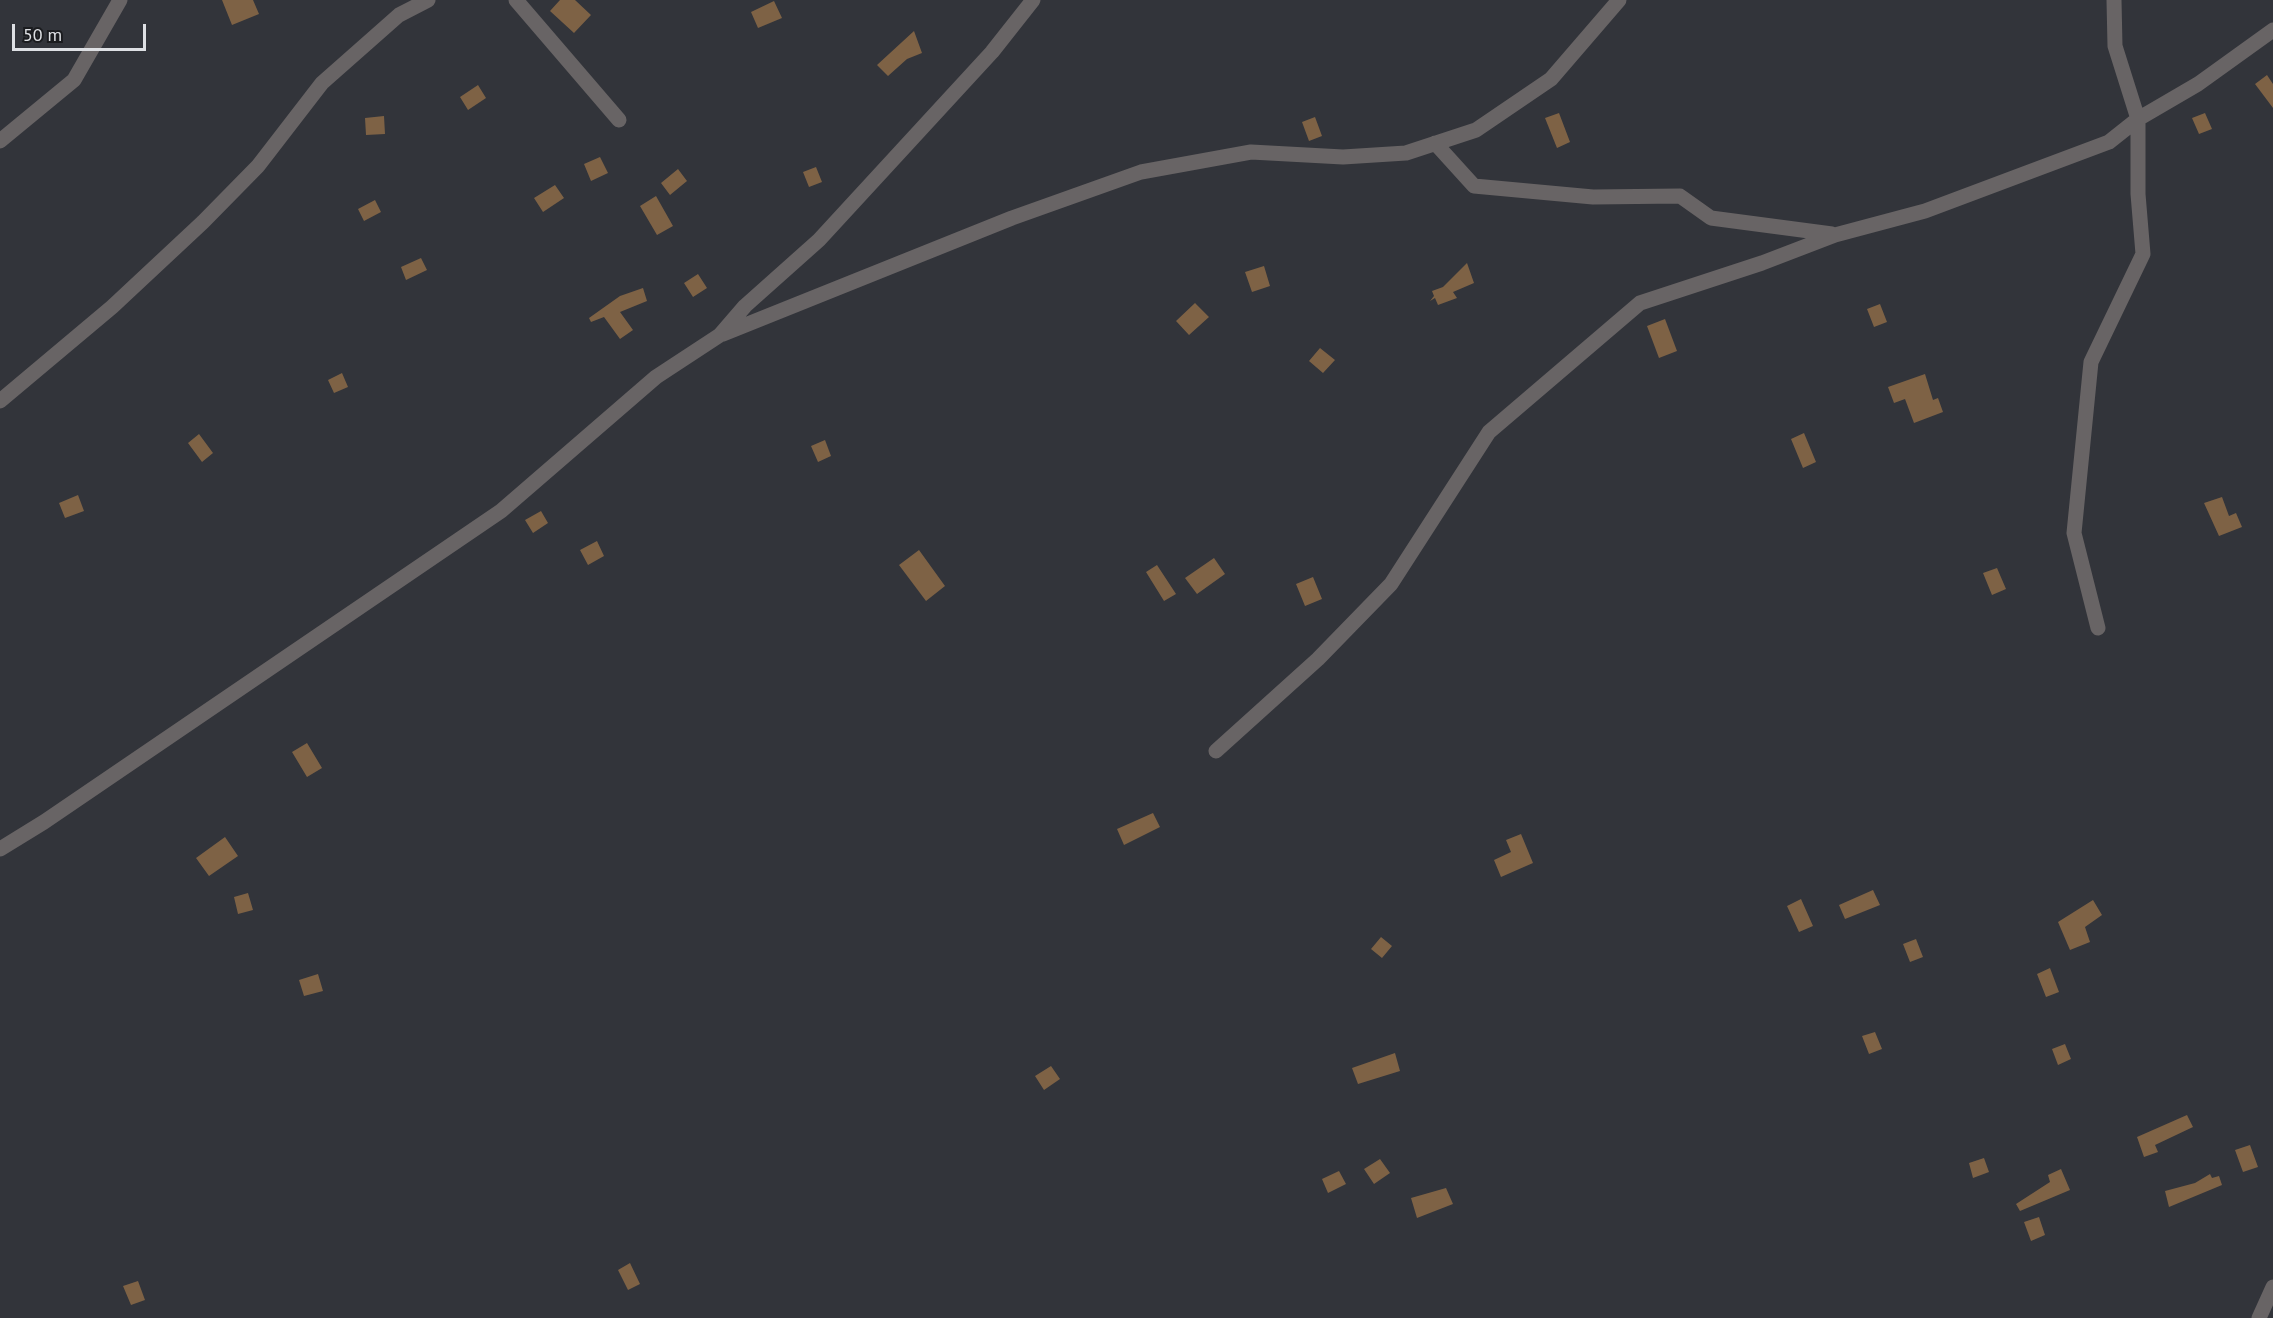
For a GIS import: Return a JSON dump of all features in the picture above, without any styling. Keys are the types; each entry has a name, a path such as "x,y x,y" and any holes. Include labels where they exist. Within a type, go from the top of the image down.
{"street":[{"path":"0,141 74,80 120,0"},
{"path":"0,401 112,307 203,222 258,166 322,83 399,15 428,0"},
{"path":"516,0 620,120"},
{"path":"720,335 745,306 819,240 992,52 1033,0"},
{"path":"0,849 44,822 501,511 656,377 720,335 1012,218 1141,172 1251,152 1343,157 1406,153 1476,130 1551,79 1619,0"},
{"path":"2098,628 2074,533 2091,362 2143,254 2138,194 2138,119 2115,46 2114,0"},
{"path":"1216,751 1318,659 1391,584 1489,432 1640,303 1762,263 1835,235 1925,212 2109,142 2138,119 2198,84 2273,30"},
{"path":"1435,143 1474,186 1593,197 1680,196 1711,218 1835,235"},
{"path":"2259,1318 2273,1287"}],"building":[{"path":"222,0 253,0 259,14 232,25"},
{"path":"560,0 575,0 591,15 574,33 550,11"},
{"path":"774,1 782,18 758,28 751,12"},
{"path":"914,31 922,53 907,59 888,76 877,65"},
{"path":"2267,75 2273,84 2273,108 2255,84"},
{"path":"478,85 486,98 468,110 460,97"},
{"path":"1559,113 1570,142 1557,148 1545,118"},
{"path":"2205,113 2212,129 2199,134 2192,118"},
{"path":"384,116 385,134 366,135 365,118"},
{"path":"1315,117 1322,136 1309,141 1302,122"},
{"path":"600,157 608,173 591,181 584,164"},
{"path":"816,167 822,182 809,187 803,172"},
{"path":"678,169 687,181 670,195 661,183"},
{"path":"555,185 564,198 543,212 534,198"},
{"path":"656,196 673,226 657,235 640,206"},
{"path":"375,200 381,212 364,221 358,209"},
{"path":"421,258 427,270 406,280 401,267"},
{"path":"1467,263 1474,283 1453,292 1457,298 1438,305 1435,298 1430,301 1434,296 1432,291 1443,287"},
{"path":"1264,266 1270,286 1252,292 1245,272"},
{"path":"698,274 707,288 693,297 684,283"},
{"path":"643,288 647,301 620,312 633,330 620,339 604,317 591,322 589,318 620,296"},
{"path":"1195,303 1209,317 1189,335 1176,321"},
{"path":"1880,304 1887,322 1874,327 1867,309"},
{"path":"1665,319 1677,351 1659,358 1647,326"},
{"path":"1320,348 1335,360 1323,373 1309,361"},
{"path":"342,373 348,387 334,393 328,380"},
{"path":"1925,374 1933,400 1938,398 1943,412 1914,423 1905,399 1894,403 1888,387"},
{"path":"1804,433 1816,462 1803,468 1791,439"},
{"path":"199,434 213,453 202,462 188,443"},
{"path":"825,440 831,456 818,462 811,446"},
{"path":"78,495 84,511 65,518 59,503"},
{"path":"2222,497 2229,516 2236,513 2242,527 2219,536 2204,503"},
{"path":"541,511 548,523 533,533 525,520"},
{"path":"597,541 604,556 588,565 580,550"},
{"path":"919,550 945,586 926,601 899,565"},
{"path":"1214,558 1225,574 1197,594 1185,578"},
{"path":"1157,565 1176,594 1164,601 1146,572"},
{"path":"1997,568 2006,589 1992,595 1983,573"},
{"path":"1313,577 1322,599 1305,606 1296,584"},
{"path":"307,743 322,768 307,777 292,752"},
{"path":"1153,813 1160,827 1124,845 1117,829"},
{"path":"1521,834 1533,863 1501,877 1494,860 1511,852 1506,840"},
{"path":"225,837 238,856 209,876 196,858"},
{"path":"1873,890 1880,905 1845,919 1839,905"},
{"path":"248,893 253,910 238,914 234,897"},
{"path":"1801,899 1813,926 1799,932 1787,906"},
{"path":"2093,900 2102,915 2085,927 2090,942 2070,950 2058,922"},
{"path":"1381,937 1392,946 1382,958 1371,949"},
{"path":"1916,939 1923,957 1910,962 1903,944"},
{"path":"2050,968 2059,992 2046,997 2037,974"},
{"path":"318,974 323,991 304,996 299,980"},
{"path":"1875,1032 1882,1049 1869,1054 1862,1036"},
{"path":"2065,1044 2071,1059 2058,1065 2052,1049"},
{"path":"1395,1053 1400,1071 1358,1084 1352,1068"},
{"path":"1051,1066 1060,1079 1044,1090 1035,1076"},
{"path":"2187,1115 2193,1127 2155,1145 2158,1152 2144,1157 2137,1137"},
{"path":"2250,1145 2258,1167 2243,1172 2235,1150"},
{"path":"1984,1158 1989,1172 1973,1178 1969,1163"},
{"path":"1380,1159 1390,1173 1374,1184 1364,1169"},
{"path":"2061,1169 2070,1190 2020,1211 2016,1204 2050,1182 2048,1175"},
{"path":"1339,1171 1346,1184 1328,1193 1322,1179"},
{"path":"2210,1174 2212,1178 2219,1176 2222,1185 2169,1207 2165,1191 2195,1183"},
{"path":"1446,1188 1453,1204 1417,1218 1411,1198"},
{"path":"2039,1217 2045,1235 2031,1241 2024,1222"},
{"path":"630,1263 640,1284 628,1290 618,1270"},
{"path":"138,1281 145,1300 131,1305 123,1286"}]}
